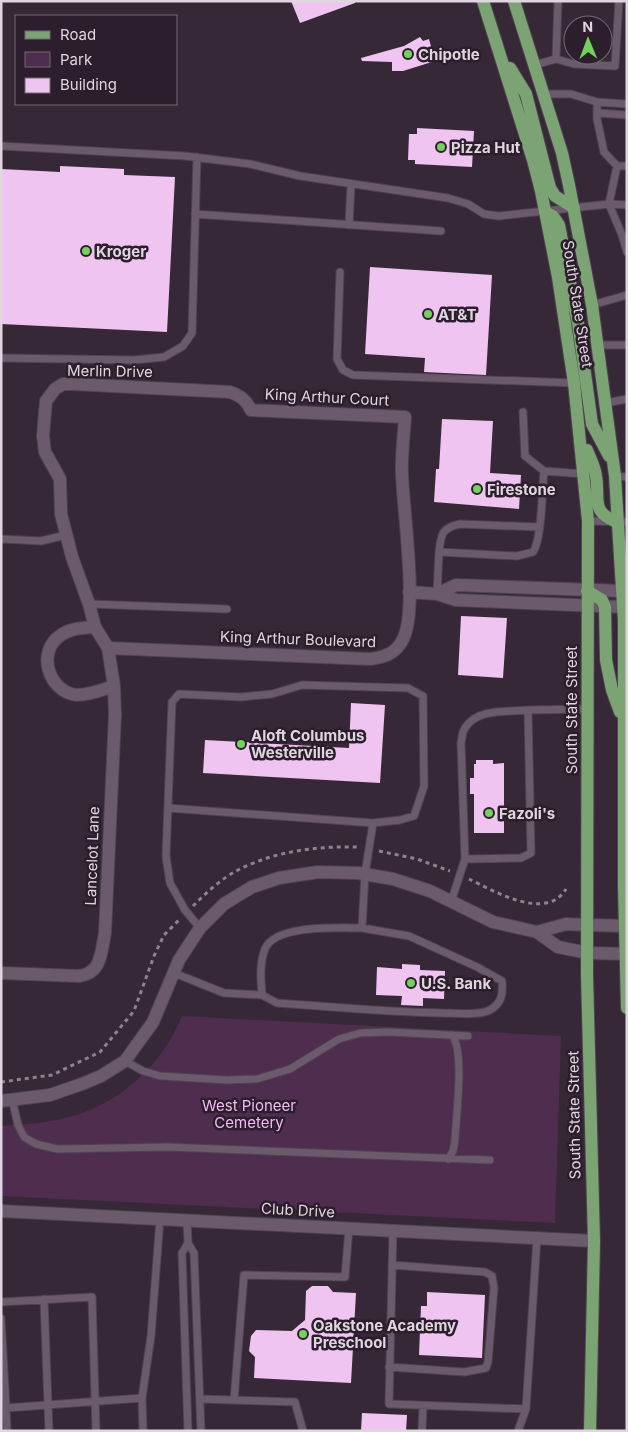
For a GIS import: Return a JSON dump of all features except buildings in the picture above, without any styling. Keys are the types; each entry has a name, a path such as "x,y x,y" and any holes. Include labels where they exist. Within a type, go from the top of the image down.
{"main road":[{"name":"South State Street","path":"483,1 533,160 545,212 558,278 574,383 588,521 587,984 594,1241 590,1431"},
{"name":"South State Street","path":"514,1 562,153 592,305 618,472 622,522 625,664 627,1008"},
{"path":"499,51 526,94 550,188 555,196 574,208"},
{"path":"545,212 553,216 559,225 578,323 592,424 618,472"},
{"path":"580,434 596,476 599,509 603,514 622,522"},
{"path":"587,591 602,600 605,607 606,660 612,690 624,726"}],"street":[{"name":"Merlin Drive","path":"108,648 95,627 60,514 60,479 45,452 43,436 46,401 55,389 63,384 230,392"},
{"name":"King Arthur Court","path":"230,392 240,395 247,401 251,410 404,417 402,473 409,592"},
{"path":"437,594 456,585 622,591"},
{"path":"409,592 437,594 456,600 623,607"},
{"name":"King Arthur Boulevard","path":"108,648 382,658 392,653 402,643 407,631 409,592"},
{"path":"95,627 78,628 62,634 54,640 48,650 49,675 64,691 74,694 87,695 114,686"},
{"name":"Lancelot Lane","path":"1,973 79,976 87,975 94,971 98,964 105,933 115,715 114,686 108,648"},
{"path":"7,1100 50,1095 101,1076 125,1062 153,1022 179,960 200,928 224,904 252,887 278,878 318,872 365,874 393,879 430,891 493,922 536,932 558,947 588,953 626,954"},
{"path":"536,932 566,924 626,926"},
{"name":"Club Drive","path":"1,1211 594,1241"}],"lane":[{"path":"556,59 558,1"},
{"path":"534,65 556,59 574,64 615,66 619,1"},
{"path":"544,94 571,94 597,102 627,104"},
{"path":"597,102 597,113 604,152 617,166 627,166"},
{"path":"597,113 627,115"},
{"path":"1,146 197,157 250,164 300,176 448,198 468,204 484,214 499,216 609,204 627,205"},
{"path":"1,358 134,360 164,357 183,346 192,333 197,157"},
{"path":"617,166 609,204 627,252"},
{"path":"349,225 351,184"},
{"path":"195,214 441,231"},
{"path":"340,272 338,359 343,370 353,375 574,383"},
{"path":"592,305 627,295"},
{"path":"598,345 627,344"},
{"path":"606,403 627,399"},
{"path":"523,412 524,456 544,471 584,474"},
{"path":"438,552 517,556 533,552 536,547 539,527 544,471"},
{"path":"588,521 622,522"},
{"path":"437,594 438,552 441,536 446,528 451,525 460,524 539,527"},
{"path":"1,539 41,541 66,535"},
{"path":"89,604 227,609"},
{"path":"168,808 373,823 400,820 414,816 424,786 422,696 408,688 302,685 272,694 241,697 180,694 172,702 166,856 170,883 185,910 200,928"},
{"path":"451,902 466,859 461,743 464,729 471,720 486,713 587,709"},
{"path":"466,859 521,858 531,853 528,710"},
{"path":"362,928 365,874 373,823"},
{"path":"174,973 224,993 262,995 277,1003 386,1012 468,1014 489,1011 499,1003 503,995 502,981 477,967 409,936 362,928 299,929 278,937 265,948 261,974 262,995"},
{"path":"125,1062 143,1071 160,1076 228,1080 257,1079 290,1069 339,1039 360,1033 388,1032 468,1036"},
{"path":"448,1159 453,1151 455,1140 458,1064 458,1049 452,1035"},
{"path":"7,1100 24,1137 36,1144 57,1149 168,1146 490,1160"},
{"path":"143,1431 142,1398 151,1336 160,1219"},
{"path":"187,1221 188,1244 194,1253 201,1431"},
{"path":"234,1400 244,1275 345,1277 349,1229"},
{"path":"393,1231 389,1404 526,1409"},
{"path":"518,1431 526,1409 537,1238"},
{"path":"188,1244 182,1253 188,1431"},
{"path":"389,1367 464,1372 486,1368 494,1288 492,1276 484,1272 392,1265"},
{"path":"1,1302 92,1296 96,1431"},
{"path":"44,1299 49,1431"},
{"path":"1,1318 7,1431"},
{"path":"6,1408 142,1398"},
{"path":"200,1399 295,1402 303,1431"},
{"path":"422,1431 423,1406"}],"green space":[{"name":"West Pioneer Cemetery","path":"182,1016 561,1036 555,1223 1,1196 1,1126 37,1123 73,1116 108,1101 139,1078 152,1064 174,1033"}],"place":[{"name":"Chipotle","path":"408,54"},
{"name":"Pizza Hut","path":"441,147"},
{"name":"Kroger","path":"86,251"},
{"name":"AT&T","path":"428,314"},
{"name":"Firestone","path":"477,489"},
{"name":"Aloft Columbus Westerville","path":"241,744"},
{"name":"Fazoli's","path":"489,813"},
{"name":"U.S. Bank","path":"411,983"},
{"name":"Oakstone Academy Preschool","path":"303,1334"}]}
